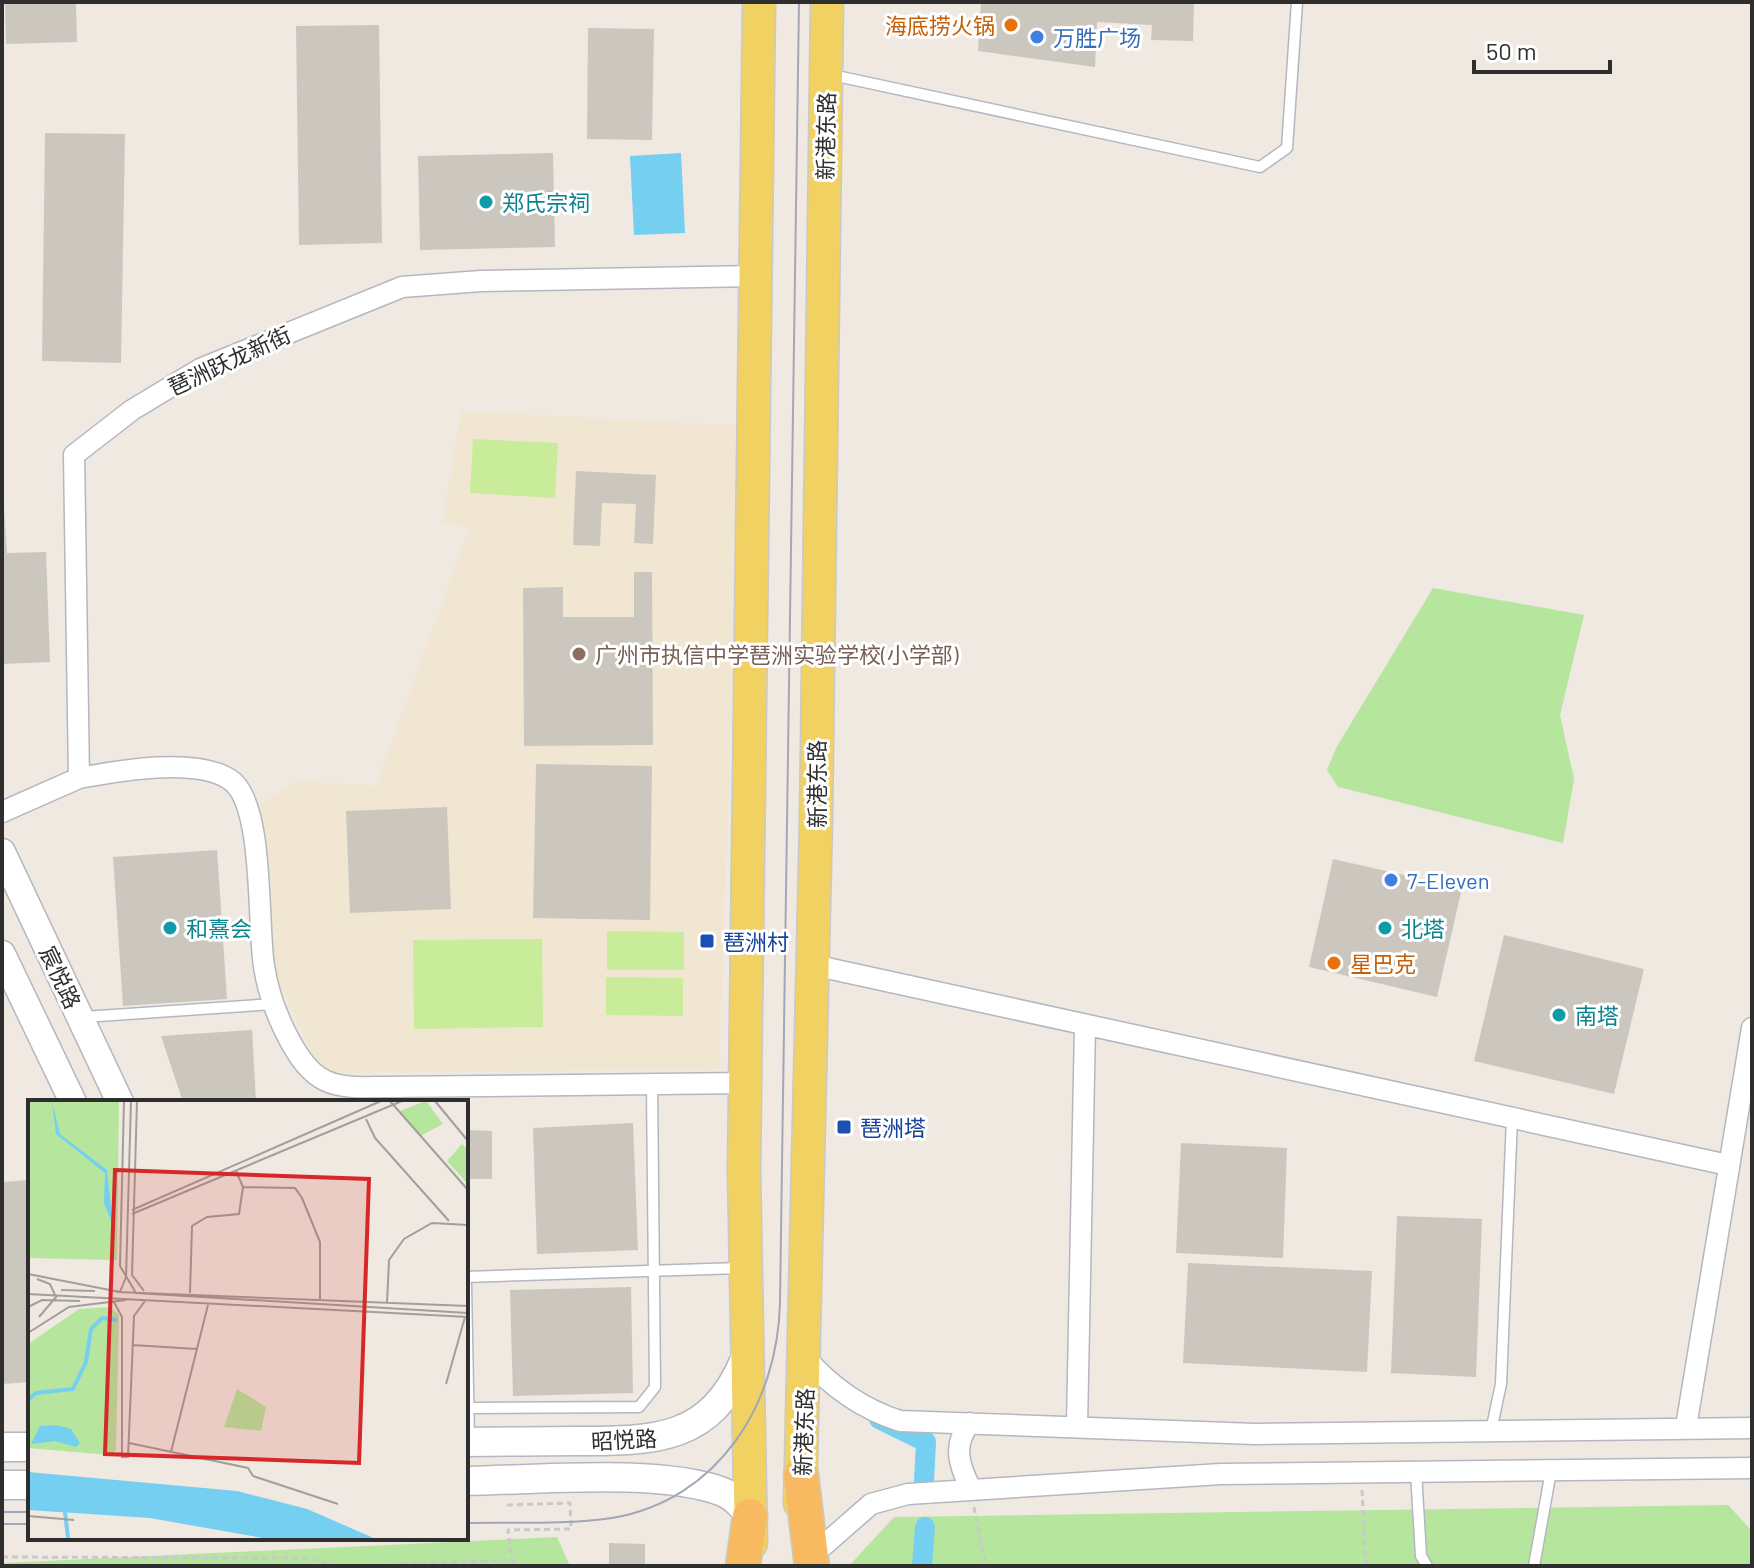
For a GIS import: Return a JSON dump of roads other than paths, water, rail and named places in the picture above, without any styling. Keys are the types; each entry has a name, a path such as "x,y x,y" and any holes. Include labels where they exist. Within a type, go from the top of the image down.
{"highway":[{"path":"801,1475 805,1564"},
{"path":"743,1566 750,1516"}],"main road":[{"path":"751,1566 744,1268 759,2"},
{"name":"新港东路","path":"801,1475 813,965 827,2"},
{"name":"昭悦路","path":"468,1442 642,1440 671,1435 702,1419 722,1399 736,1380 745,1359"},
{"path":"2,1447 28,1447"},
{"name":"昭悦路","path":"468,1481 679,1482 732,1497 750,1516"},
{"path":"2,1485 28,1485"}],"street":[{"name":"琶洲跃龙新街","path":"79,778 74,455 132,410 200,369 402,287 512,280 756,276"},
{"path":"2,812 79,778 138,770 193,769 215,772 232,780 246,794 252,817 264,968 273,1004 306,1067 326,1081 353,1087 746,1083"},
{"name":"宸悦路","path":"2,852 119,1100"},
{"name":"宸悦路","path":"2,954 72,1100"},
{"path":"813,965 1728,1165"},
{"path":"1077,1426 1085,1025"},
{"path":"1686,1427 1752,1028"},
{"path":"805,1357 832,1385 881,1415 900,1421 1255,1434 1752,1428"},
{"path":"970,1423 958,1448 962,1472 971,1489"},
{"path":"805,1564 871,1504 908,1494 1221,1474 1752,1468"}],"lane":[{"path":"826,74 1260,167 1287,148 1297,2"},
{"path":"80,1018 273,1004"},
{"path":"468,1442 468,1408 639,1407 647,1401 655,1387 652,1084"},
{"path":"1491,1431 1501,1384 1512,1118"},
{"path":"468,1277 744,1268"},
{"path":"1534,1566 1551,1471"},
{"path":"1416,1472 1421,1556 1427,1566"}],"water":[{"path":"681,153 685,233 634,235 630,156"}],"waterway":[{"path":"879,1419 926,1442 924,1481"},
{"path":"922,1566 925,1527"}],"tram line":[{"path":"468,1523 612,1518 650,1508 683,1491 712,1468 735,1441 754,1410 768,1376 777,1340 799,2"},
{"path":"2,1512 28,1512"},
{"path":"2,1524 28,1524"}],"place":[{"name":"海底捞火锅","path":"1011,25"},
{"name":"万胜广场","path":"1037,37"},
{"name":"郑氏宗祠","path":"486,202"},
{"name":"广州市执信中学琶洲实验学校(小学部)","path":"579,654"},
{"name":"7-Eleven","path":"1391,880"},
{"name":"和熹会","path":"170,928"},
{"name":"北塔","path":"1385,928"},
{"name":"琶洲村","path":"707,941"},
{"name":"星巴克","path":"1334,963"},
{"name":"南塔","path":"1559,1015"},
{"name":"琶洲塔","path":"844,1127"}]}
